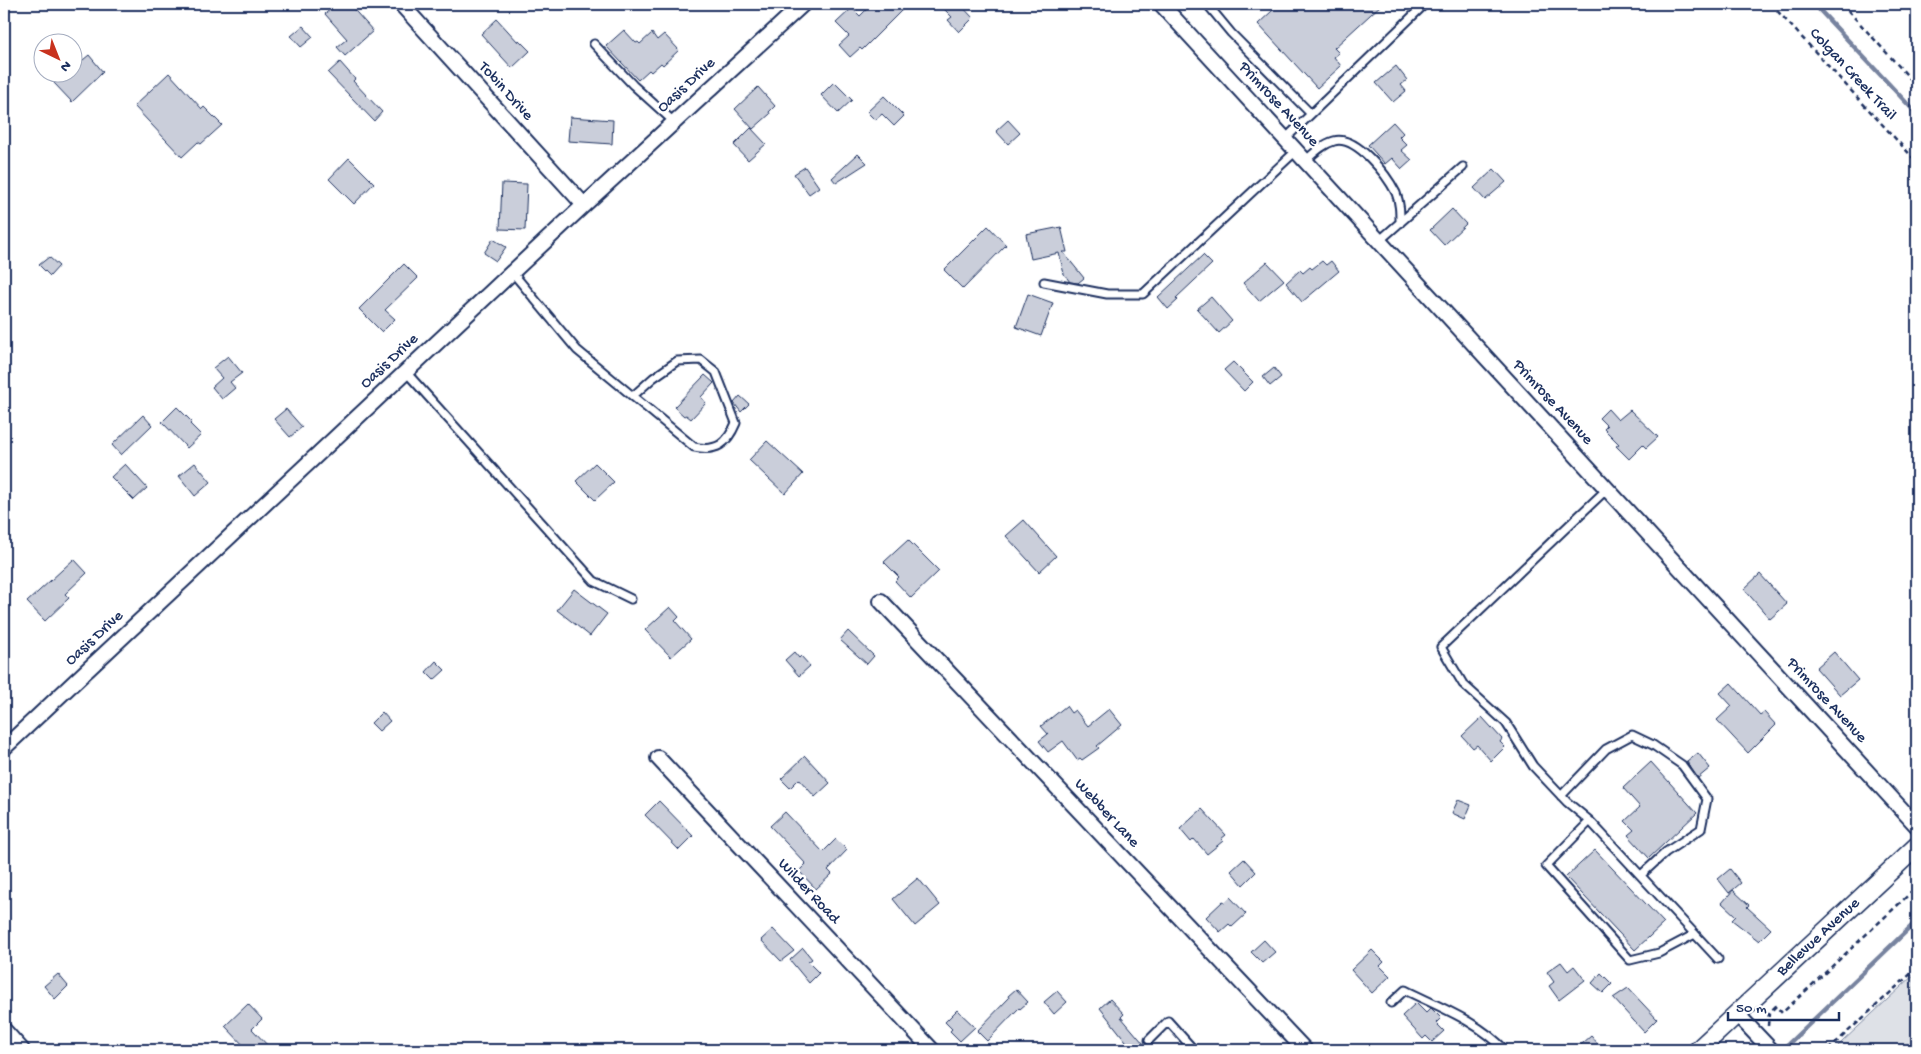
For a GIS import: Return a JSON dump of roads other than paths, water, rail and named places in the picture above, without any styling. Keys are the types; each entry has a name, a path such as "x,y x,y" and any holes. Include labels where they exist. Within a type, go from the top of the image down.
{"street":[{"name":"Tobin Drive","path":"401,4 584,204"},
{"name":"Oasis Drive","path":"4,748 584,204 803,4"},
{"name":"Primrose Avenue","path":"1161,4 1917,826"},
{"name":"Webber Lane","path":"881,602 1305,1050"},
{"name":"Wilder Road","path":"658,758 932,1050"},
{"name":"Bellevue Avenue","path":"1698,1050 1917,846"},
{"path":"1737,1014 1767,1040"},
{"path":"4,1030 22,1050"}],"lane":[{"path":"1207,4 1231,32 1311,114"},
{"path":"1285,139 1425,4"},
{"path":"594,44 633,85 674,122"},
{"path":"1044,282 1107,294 1143,294 1301,156 1334,141 1347,142 1361,150 1383,173 1396,193 1400,208 1400,223"},
{"path":"1379,241 1463,167"},
{"path":"512,272 577,350 694,447 706,450 721,445 731,434 736,423 716,372 701,360 677,361 653,378 633,396"},
{"path":"406,372 594,581 631,599"},
{"path":"1607,489 1441,647 1463,684 1506,723 1533,766 1561,796 1590,821 1718,959"},
{"path":"1561,796 1606,749 1632,735 1653,745 1682,765 1706,799 1701,829 1666,852 1641,875"},
{"path":"1590,821 1546,866 1630,960 1659,953 1695,934"},
{"path":"1391,1003 1405,990 1449,1010 1474,1025 1495,1040 1505,1050"},
{"path":"1149,1040 1168,1021 1194,1050"}],"waterway":[{"path":"1814,4 1917,114"},
{"path":"1782,1050 1917,921"}]}
